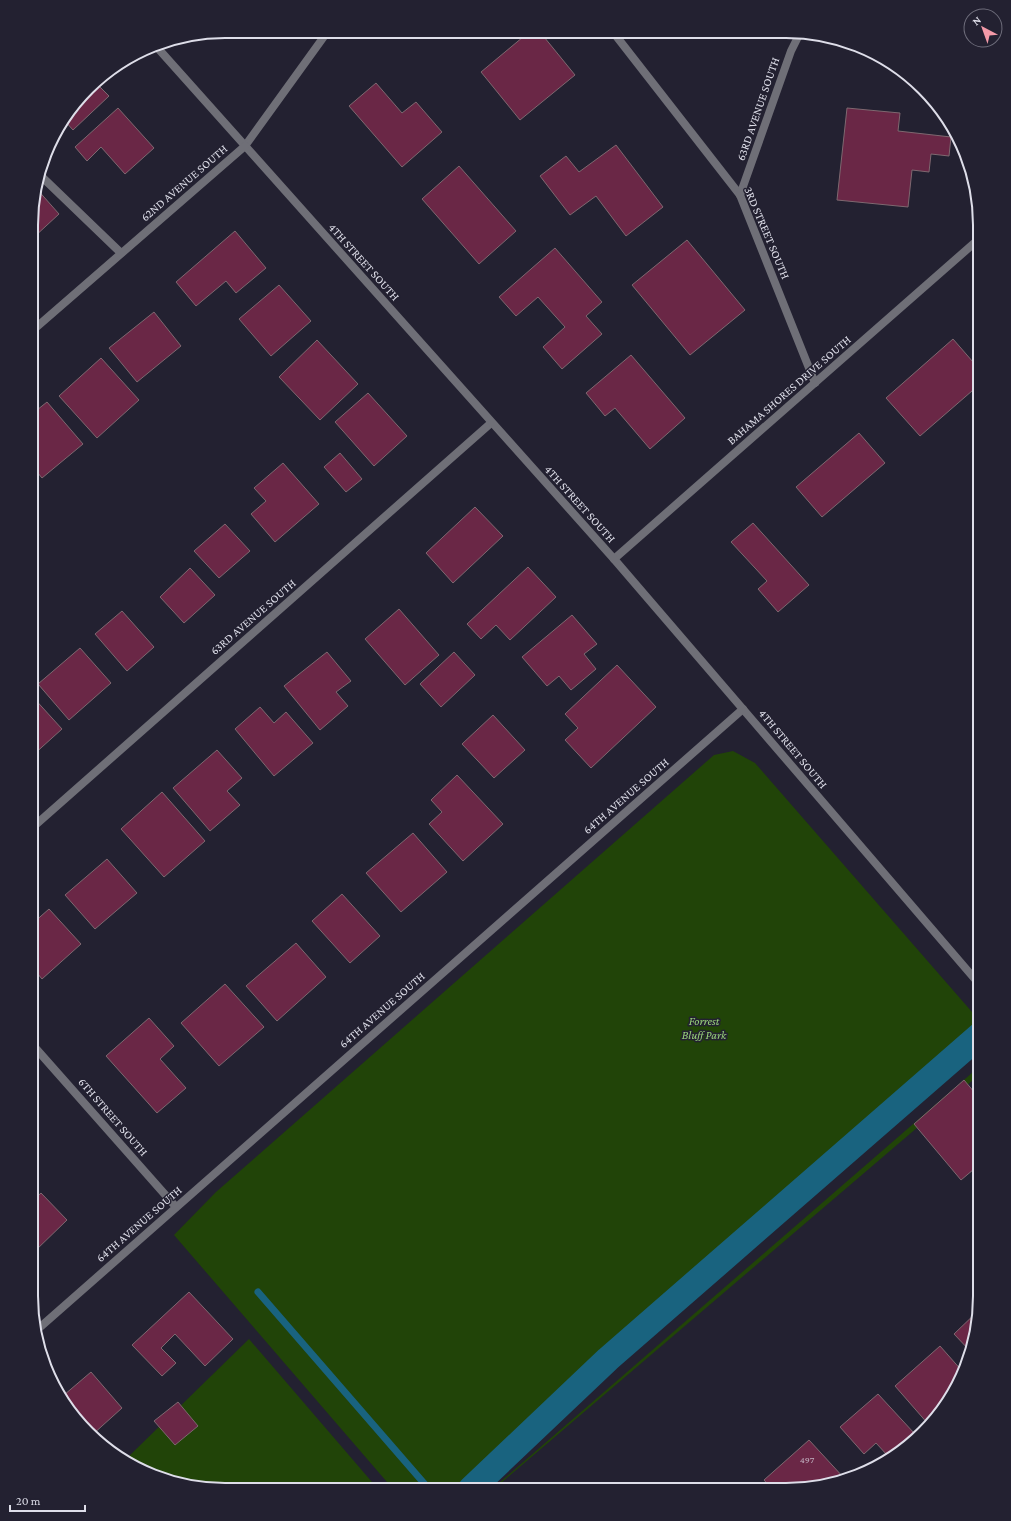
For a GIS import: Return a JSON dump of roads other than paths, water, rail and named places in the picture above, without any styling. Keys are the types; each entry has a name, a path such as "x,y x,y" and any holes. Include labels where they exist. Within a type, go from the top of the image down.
{"street":[{"name":"62ND AVENUE SOUTH","path":"38,326 245,146 323,38"},
{"name":"3RD STREET SOUTH","path":"618,38 740,194 815,383"},
{"name":"63RD AVENUE SOUTH","path":"740,194 791,51 798,38"},
{"name":"4TH STREET SOUTH","path":"159,50 614,560 973,977"},
{"path":"44,179 121,253"},
{"name":"BAHAMA SHORES DRIVE SOUTH","path":"614,560 973,244"},
{"name":"63RD AVENUE SOUTH","path":"38,823 491,423"},
{"name":"64TH AVENUE SOUTH","path":"41,1326 743,709"},
{"name":"6TH STREET SOUTH","path":"38,1051 176,1207"}],"waterway":[{"path":"477,1483 608,1359 973,1041"},
{"path":"258,1292 424,1483"}],"park label":[{"name":"Forrest Bluff Park","path":"704,1028"}]}
